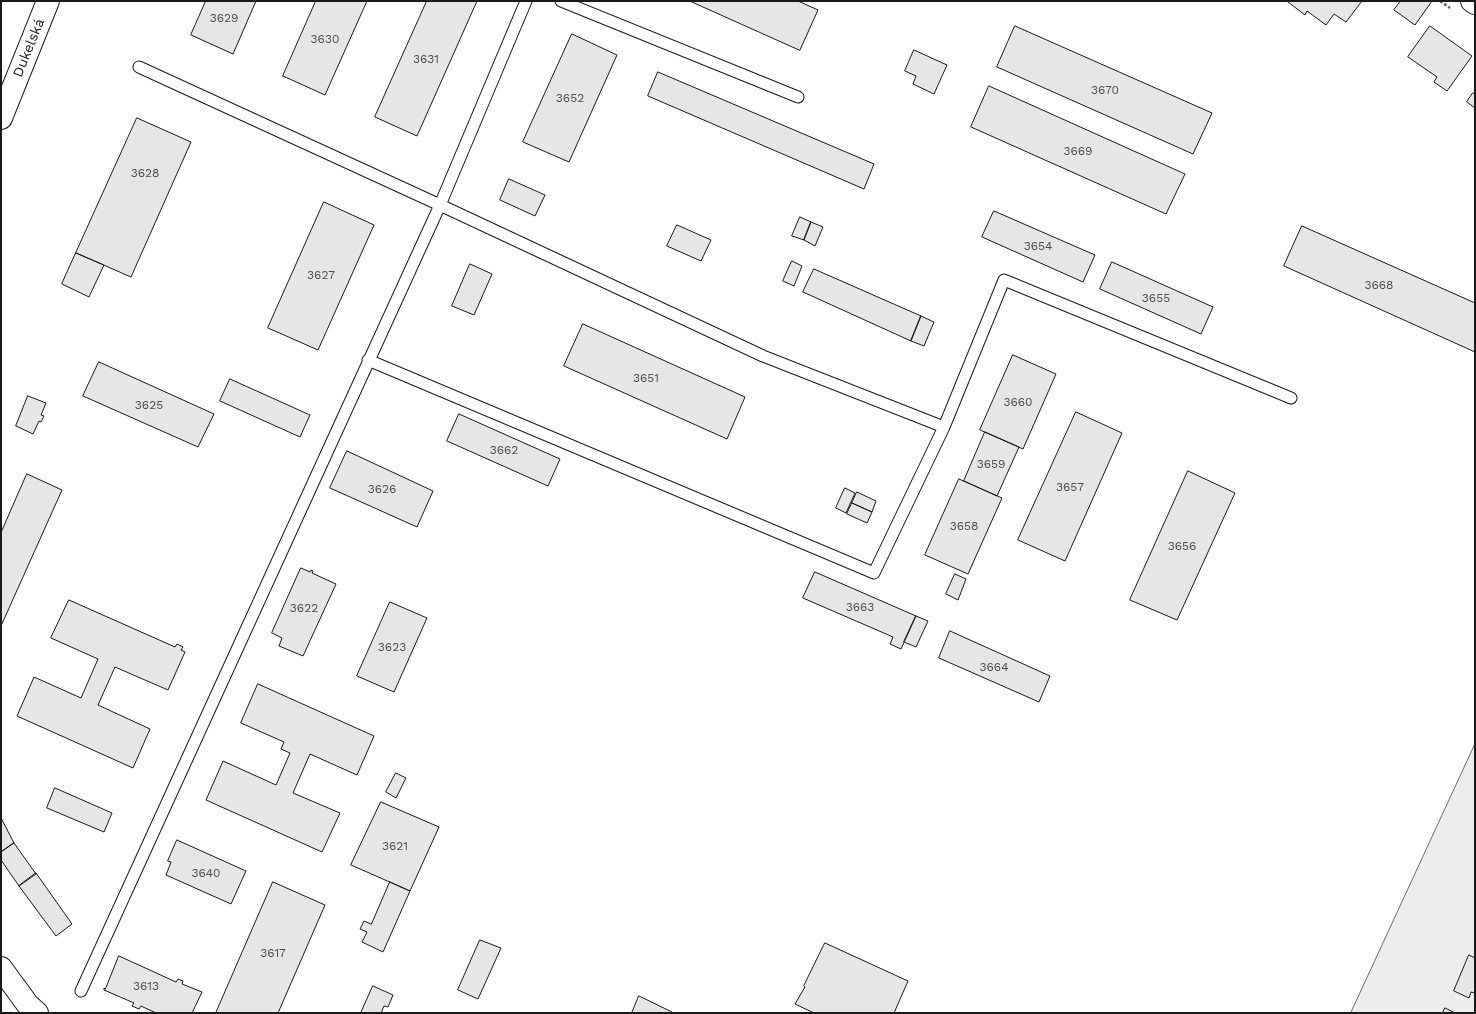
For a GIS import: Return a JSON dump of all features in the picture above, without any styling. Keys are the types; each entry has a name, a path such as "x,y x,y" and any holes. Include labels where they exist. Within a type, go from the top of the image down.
{"main road":[{"name":"Dukelská","path":"1,118 48,1"},
{"path":"1,968 28,1005 37,1013"}],"lane":[{"path":"81,991 440,205 526,1"},
{"path":"561,1 798,97"},
{"path":"139,67 440,205 762,356 944,427"},
{"path":"368,360 874,573 944,427 1004,280 1291,398"}],"shaded area":[{"path":"1475,744 1475,1013 1351,1013"}],"building":[{"path":"206,1 256,1 233,54 191,35"},
{"path":"316,1 367,1 325,95 283,76"},
{"path":"427,1 477,1 417,136 375,117"},
{"path":"690,1 798,1 818,10 800,50"},
{"path":"1362,1 1346,22 1334,14 1326,25 1307,11 1305,15 1288,2"},
{"path":"1401,1 1432,1 1415,25 1394,10"},
{"path":"1015,26 1212,113 1193,154 997,67"},
{"path":"1430,26 1472,56 1447,91 1434,82 1437,77 1408,57"},
{"path":"572,34 617,55 569,162 523,142"},
{"path":"914,50 947,65 934,94 913,84 916,76 905,71"},
{"path":"658,72 874,164 864,189 648,96"},
{"path":"989,86 1185,174 1166,214 971,127"},
{"path":"1473,93 1475,94 1475,108 1467,102"},
{"path":"137,118 191,142 131,277 76,253"},
{"path":"509,179 545,195 535,216 500,200"},
{"path":"324,202 374,225 318,350 268,328"},
{"path":"994,211 1095,255 1083,282 982,237"},
{"path":"800,217 811,222 804,240 792,236"},
{"path":"811,222 823,227 815,246 804,240"},
{"path":"677,225 711,240 701,261 667,246"},
{"path":"1302,226 1475,303 1475,352 1284,266"},
{"path":"76,253 104,265 89,297 62,284"},
{"path":"792,261 802,266 794,286 783,281"},
{"path":"1112,262 1213,307 1201,334 1100,289"},
{"path":"470,264 492,274 474,315 452,306"},
{"path":"814,269 921,316 911,341 803,292"},
{"path":"921,316 934,322 924,346 911,341"},
{"path":"583,324 745,397 727,439 564,366"},
{"path":"1013,355 1056,374 1023,449 980,430"},
{"path":"99,362 214,414 198,447 83,396"},
{"path":"230,379 310,415 300,437 220,401"},
{"path":"28,396 46,403 41,415 44,416 41,422 39,421 33,434 16,426"},
{"path":"1076,412 1122,433 1065,561 1018,540"},
{"path":"459,414 560,459 548,486 447,441"},
{"path":"985,432 1019,447 997,496 964,481"},
{"path":"347,451 433,491 417,527 330,488"},
{"path":"1188,471 1235,493 1177,620 1130,600"},
{"path":"27,474 62,490 1,626 1,533"},
{"path":"959,479 1002,498 968,574 925,555"},
{"path":"845,488 855,493 846,513 836,508"},
{"path":"857,492 876,501 872,512 852,503"},
{"path":"852,503 872,512 867,523 847,514"},
{"path":"301,568 310,572 311,570 313,571 312,573 336,584 303,656 279,646 282,638 272,633"},
{"path":"815,572 916,616 901,649 890,644 893,637 803,598"},
{"path":"955,574 966,579 958,600 946,594"},
{"path":"69,600 175,647 177,644 183,647 181,650 185,652 168,690 115,667 98,705 150,729 133,768 17,716 34,677 81,698 98,659 51,638"},
{"path":"390,602 427,618 394,692 357,676"},
{"path":"916,616 928,621 916,647 904,642"},
{"path":"950,631 1050,676 1039,702 939,658"},
{"path":"258,684 374,736 357,775 310,754 293,793 340,813 322,852 206,800 223,761 276,785 290,753 281,749 284,742 241,723"},
{"path":"396,773 406,778 396,798 386,792"},
{"path":"55,788 112,813 104,832 47,808"},
{"path":"381,802 439,827 410,891 351,865"},
{"path":"1,818 14,843 1,852"},
{"path":"177,840 246,871 231,904 166,875 171,862 168,861"},
{"path":"14,843 36,874 19,886 1,860 1,852"},
{"path":"36,873 72,924 56,936 19,886"},
{"path":"273,882 325,905 278,1013 216,1013"},
{"path":"390,882 410,891 383,952 362,942 367,932 360,929 364,921 371,924"},
{"path":"480,940 501,948 478,999 458,990"},
{"path":"825,943 908,981 894,1013 814,1013 795,1004 805,987 804,986"},
{"path":"1469,955 1475,958 1475,993 1471,992 1469,998 1454,991"},
{"path":"119,956 176,982 178,979 183,981 182,984 202,992 192,1013 156,1013 141,1006 139,1009 132,1006 134,1003 104,990"},
{"path":"373,986 393,995 388,1007 384,1006 381,1013 361,1013"},
{"path":"639,996 672,1012 672,1013 632,1013"},
{"path":"1445,1008 1455,1013 1443,1013"}]}
